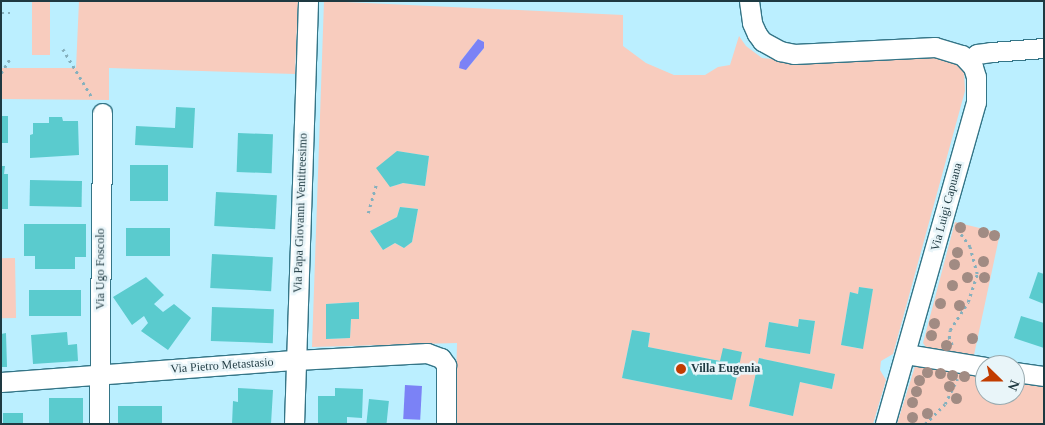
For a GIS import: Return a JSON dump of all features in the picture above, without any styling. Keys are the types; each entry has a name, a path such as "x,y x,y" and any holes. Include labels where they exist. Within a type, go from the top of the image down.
{"street":[{"name":"Via Papa Giovanni Ventitreesimo","path":"294,424 308,1"},
{"path":"749,1 752,23 762,41 780,51 794,54 936,47 954,52 968,61 977,54 1044,48"},
{"name":"Via Luigi Capuana","path":"885,424 976,102 976,77 968,61"},
{"name":"Via Ugo Foscolo","path":"100,424 102,114"},
{"name":"Via Pietro Metastasio","path":"1,382 296,360 427,353 441,358 446,365 446,424"},
{"path":"906,354 975,365"},
{"path":"1025,373 1044,376"}],"path":[{"path":"1,13 12,13"},
{"path":"63,49 102,114"},
{"path":"1,73 11,57"},
{"path":"368,213 376,185"},
{"path":"954,226 970,247 977,274 968,302 950,330 949,338 954,352"},
{"path":"925,424 945,404 958,378"}],"shaded area":[{"path":"32,1 50,1 50,55 32,55"},
{"path":"79,1 298,1 295,74 109,68 109,100 1,99 1,68 76,68"},
{"path":"324,1 623,15 623,46 646,63 674,75 705,75 718,67 730,65 739,36 746,46 762,58 794,61 928,54 950,59 964,71 965,91 893,354 881,361 880,370 886,380 873,424 455,424 457,343 312,347","holes":["478,39 484,42 484,48 466,70 460,62","396,151 429,156 425,186 403,183 390,187","400,207 418,209 412,242 404,248 395,243 383,250 370,231 397,217","859,287 873,289 862,349 841,345 850,292 858,294","359,302 359,319 351,319 350,338 326,339 326,304","799,319 815,321 810,354 765,347 769,322 798,327","632,330 650,333 648,347 720,361 741,352 732,400 622,378","759,358 835,375 832,389 800,382 793,416 749,406"]},
{"path":"478,39 484,42 484,48 466,70 459,68 460,62"},
{"path":"955,222 1000,233 974,355 926,347 923,343"},
{"path":"1,258 15,258 16,318 2,318"},
{"path":"916,363 975,373 975,405 1025,405 1025,382 1044,385 1044,424 897,424"},
{"path":"405,385 422,386 420,420 403,419"}],"building":[{"path":"176,107 195,108 193,148 135,145 136,126 175,128"},
{"path":"1,116 8,116 8,143 1,143"},
{"path":"49,117 62,117 63,121 78,121 79,155 30,158 30,135 33,134 33,123 49,123"},
{"path":"238,133 273,134 272,173 237,172"},
{"path":"397,151 429,156 425,186 403,183 390,187 376,168"},
{"path":"130,165 168,165 168,201 130,201"},
{"path":"1,166 5,166 4,174 8,174 8,209 1,209"},
{"path":"30,180 82,181 82,207 30,206"},
{"path":"216,192 277,195 275,229 214,226"},
{"path":"400,207 418,209 412,242 404,248 395,243 383,250 370,231 397,217"},
{"path":"24,224 86,224 86,257 75,257 75,269 35,269 35,256 24,256"},
{"path":"126,228 170,228 170,256 126,256"},
{"path":"212,254 273,257 271,291 210,288"},
{"path":"1038,272 1044,274 1044,304 1029,298"},
{"path":"146,277 164,295 154,304 163,312 174,304 191,318 168,350 141,331 148,323 144,316 132,325 113,297"},
{"path":"859,287 873,289 863,349 841,345 850,292 858,294"},
{"path":"29,290 81,290 81,316 29,316"},
{"path":"359,302 359,319 351,319 350,338 326,339 326,304"},
{"path":"212,307 274,309 273,343 211,341"},
{"path":"1021,316 1044,323 1044,348 1014,338"},
{"path":"799,319 815,321 810,354 765,347 769,322 798,327"},
{"name":"Villa Eugenia","path":"632,330 650,333 648,347 720,361 723,348 742,352 732,400 622,378"},
{"path":"67,332 68,345 77,344 78,361 33,364 31,335"},
{"path":"6,333 7,367 1,367 1,334"},
{"path":"759,358 835,374 832,389 800,382 793,416 749,406"},
{"path":"238,388 273,390 271,424 232,424 233,401 238,402"},
{"path":"335,388 363,389 362,418 347,417 347,424 318,424 318,396 335,396"},
{"path":"49,398 83,398 83,424 49,424"},
{"path":"369,399 389,401 386,424 366,424"},
{"path":"118,406 162,406 162,424 118,424"},
{"path":"3,413 23,413 23,424 3,424"}],"place":[{"name":"Villa Eugenia","path":"681,369"}]}
